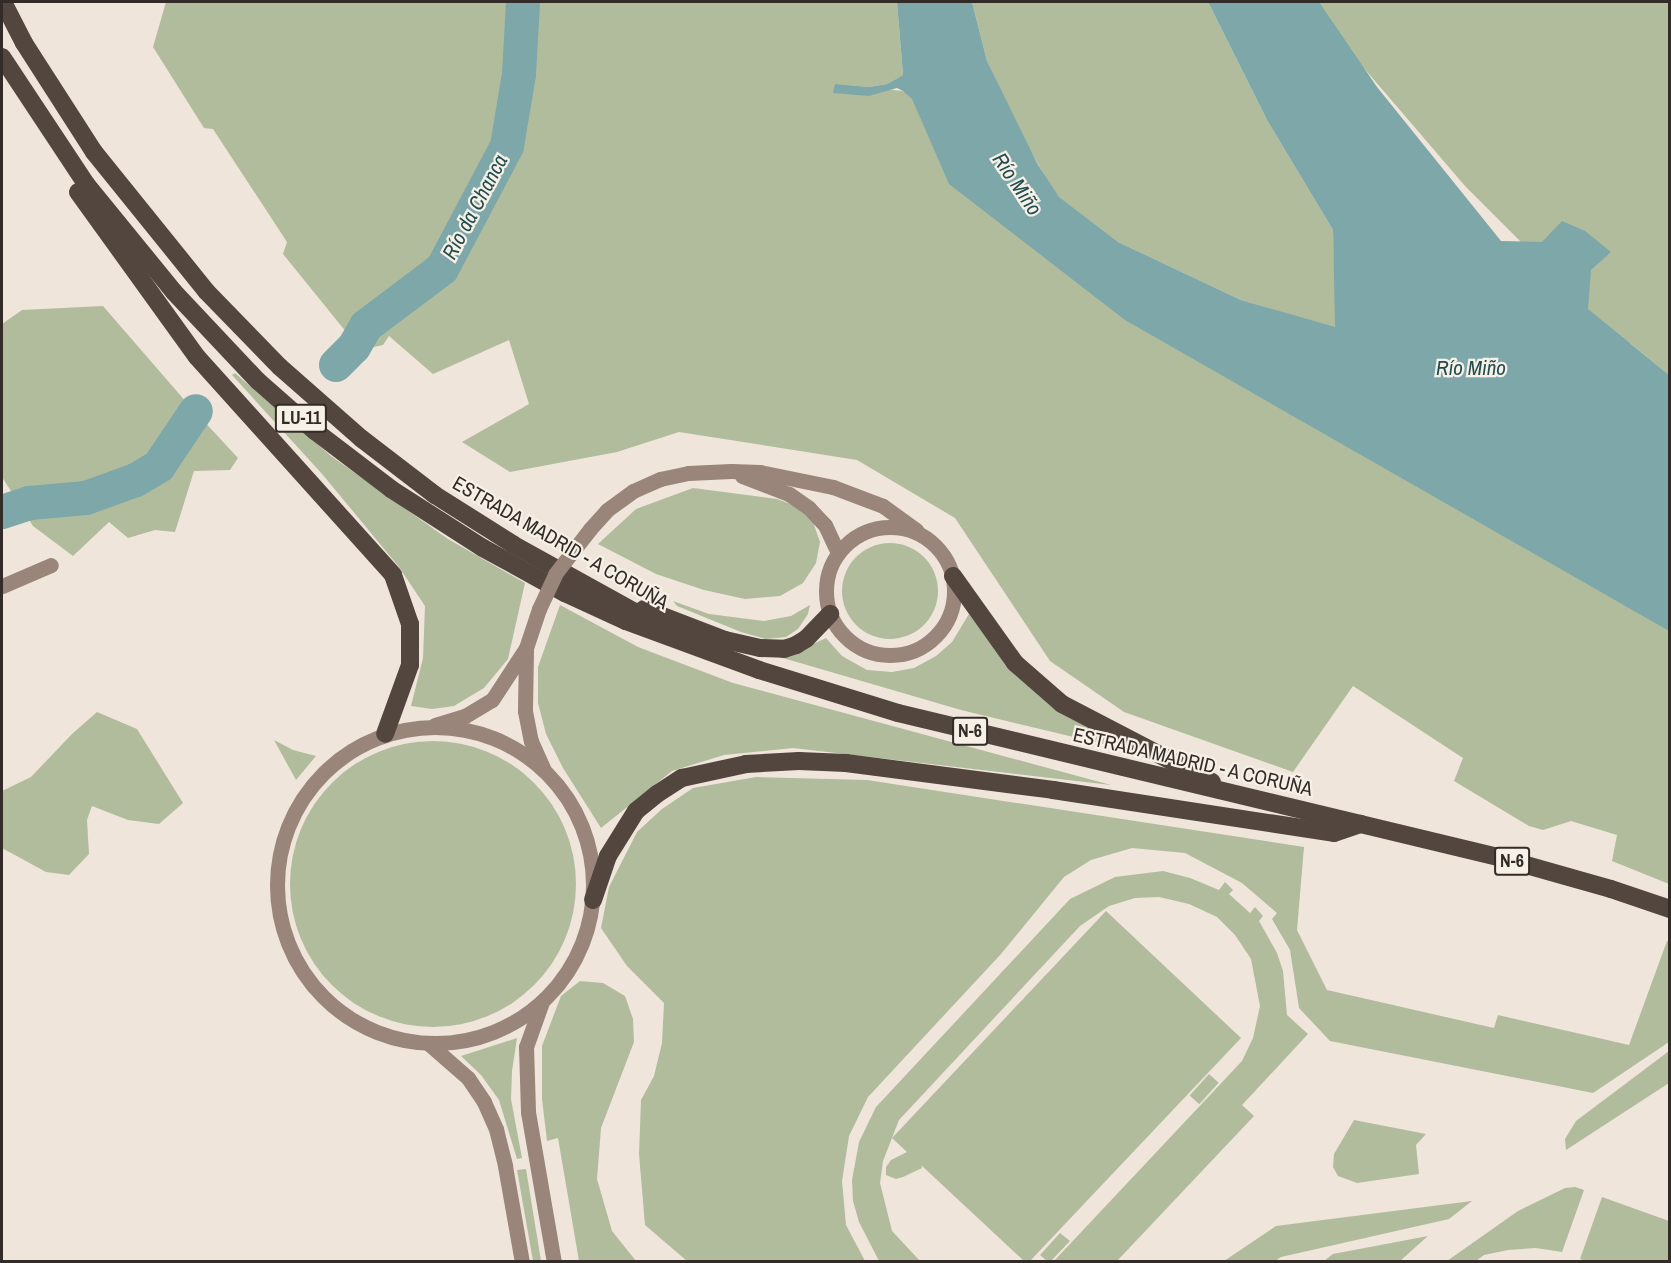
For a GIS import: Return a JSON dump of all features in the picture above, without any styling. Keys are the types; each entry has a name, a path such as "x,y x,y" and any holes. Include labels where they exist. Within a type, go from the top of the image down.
{"highway":[{"name":"ESTRADA MADRID - A CORUÑA","path":"3,2 24,43 94,152 206,291 272,358 362,439 435,495 514,545 707,651"},
{"name":"ESTRADA MADRID - A CORUÑA","path":"2,57 87,183 174,292 258,381 315,431 391,489 483,548 565,593 626,621 707,651 811,687 910,716 1498,857 1611,889 1670,909"},
{"path":"2,57 60,166 197,357 393,575 410,624 410,665 385,734"},
{"path":"953,576 989,630 1015,663 1062,704 1238,795"},
{"path":"586,586 725,640 760,648 784,649 796,645 806,639 830,614"},
{"path":"593,900 608,856 636,811 682,778 746,764 799,761 846,763 1053,790 1334,833 1360,824"}],"street":[{"path":"731,471 789,494 808,508 825,525 838,552"},
{"path":"526,648 492,700 465,716 430,727 385,734 343,755 309,787 287,828 281,843 277,865 278,910 292,953 310,982 334,1007 363,1026 395,1038 428,1043 469,1040 508,1026 542,1002 556,988 579,953 588,927 593,900 590,853 574,808 545,771 531,741 523,684 526,648 538,609 555,574 607,510 633,491 660,479 688,473 731,471 760,472 833,487 883,506 935,545 946,559 953,576 955,596 950,614 934,638 909,652 890,655 871,652 854,644 840,631 830,614 827,602 827,577 838,552 851,539 876,528 903,528 920,534"},
{"path":"2,586 51,565"},
{"path":"430,727 472,731 511,746 545,771"},
{"path":"542,1002 526,1047 527,1094 554,1262"},
{"path":"428,1043 468,1078 484,1102 496,1129 522,1262"}],"green space":[{"path":"166,2 897,2 903,75 887,84 869,87 835,84 903,91 1669,631 1669,884 1612,861 1617,835 1571,821 1543,830 1529,826 1454,781 1463,758 1353,686 1293,772 1124,712 1050,661 955,518 857,460 679,432 617,452 510,472 462,442 529,404 509,340 433,374 389,336 383,345 365,349 347,333 283,254 287,242 213,129 204,128 153,47"},
{"path":"972,2 1208,2 1267,120 1333,230 1336,328 1241,300 1118,242 1058,197 1023,139 987,61"},
{"path":"1311,2 1669,2 1669,375 1630,343 1628,363 1554,275 1465,186 1345,46"},
{"path":"103,306 238,458 230,470 194,471 175,532 155,530 128,538 109,522 73,556 33,526 2,477 2,324 22,310"},
{"path":"235,373 331,456 448,539 525,583 508,659 484,688 454,706 432,709 411,706 423,658 425,606 399,567 323,475 232,375"},
{"path":"693,488 777,499 796,506 813,522 820,542 816,563 803,583 780,596 745,599 704,590 656,574 598,544 636,509"},
{"path":"890,543 908,547 924,557 934,573 938,591 934,609 924,625 908,635 890,639 872,635 856,625 846,609 842,591 846,573 856,557 872,547"},
{"path":"673,601 709,614 764,621 791,616 810,605 808,614 798,629 786,637 766,639 741,632 677,606"},
{"path":"560,605 638,647 733,683 1111,785 793,748 724,755 672,771 601,828 563,768 546,734 538,703 538,667"},
{"path":"969,614 992,645 1114,740 1111,746 961,710 783,658 826,638 842,656 867,670 892,672 914,668 936,656 952,642"},
{"path":"97,712 137,729 183,803 159,824 128,820 92,806 87,820 89,854 69,875 46,872 2,848 2,791 31,777 72,734"},
{"path":"274,740 293,750 316,756 296,780"},
{"path":"433,741 461,744 488,752 524,773 544,793 559,817 570,842 576,884 573,912 565,939 544,975 524,995 500,1010 475,1021 433,1027 405,1024 378,1016 342,995 322,975 307,951 296,926 290,884 293,856 301,829 322,793 342,773 366,758 391,747"},
{"path":"756,777 867,780 1304,847 1297,930 1327,990 1494,1028 1498,1015 1629,1045 1667,941 1670,942 1669,1042 1593,1093 1330,1041 1299,1008 1290,950 1272,919 1277,913 1242,883 1185,853 1132,848 1091,860 1064,877 1001,954 868,1097 849,1136 842,1181 846,1225 865,1261 687,1261 645,1225 639,1154 641,1100 654,1076 662,1043 664,1003 627,966 601,928 609,887 637,832 662,809 693,788"},
{"path":"1163,871 1190,878 1219,890 1225,882 1233,890 1229,894 1250,913 1255,907 1263,916 1259,921 1277,953 1283,971 1287,1015 1308,1034 1242,1105 1254,1116 1117,1261 1054,1261 1242,1061 1253,1038 1260,1006 1251,959 1235,935 1217,917 1189,904 1159,897 1135,898 1109,906 1080,926 899,1120 883,1161 880,1183 892,1231 920,1261 879,1261 859,1222 853,1201 852,1180 859,1142 876,1107 1070,899 1115,877"},
{"path":"1106,911 1241,1038 1030,1261 1024,1261 921,1165 922,1168 896,1179 886,1175 886,1167 891,1160 907,1152 892,1138"},
{"path":"580,981 603,983 625,996 633,1019 634,1042 601,1128 597,1179 612,1231 636,1261 579,1261 558,1138 547,1141 542,1099 542,1046 561,996"},
{"path":"517,1038 511,1099 522,1158 517,1159 499,1100 481,1075 461,1056"},
{"path":"1669,1051 1669,1083 1566,1150 1565,1139 1576,1121"},
{"path":"1209,1074 1219,1083 1199,1104 1190,1096"},
{"path":"1354,1120 1426,1134 1416,1145 1419,1174 1357,1183 1338,1176 1333,1167 1334,1154"},
{"path":"526,1169 541,1261 533,1261 517,1170"},
{"path":"1575,1187 1584,1190 1562,1252 1536,1248 1508,1250 1484,1255 1476,1261 1447,1261 1518,1211 1565,1188"},
{"path":"1602,1197 1669,1221 1669,1261 1589,1262 1580,1259"},
{"path":"1472,1201 1449,1219 1281,1257 1275,1261 1224,1261 1276,1226"},
{"path":"1060,1233 1070,1241 1051,1261 1047,1261 1040,1255"},
{"path":"1428,1236 1400,1261 1324,1261 1333,1254"}],"water":[{"name":"Río Miño","path":"897,2 972,2 987,61 1037,163 1059,197 1118,242 1241,300 1335,327 1333,230 1267,120 1208,2 1319,2 1377,87 1501,241 1542,242 1562,221 1585,231 1611,252 1591,270 1588,309 1669,375 1669,631 1125,320 949,184 912,99 903,91 897,88 869,96 833,93 835,84 869,87 887,84 903,75"}],"waterway":[{"name":"Río da Chanca","path":"336,365 354,347 366,326 442,269 507,146 519,74 523,2"},
{"name":"Río da Chanca","path":"2,512 30,503 86,498 136,480 159,466 196,411"}]}
